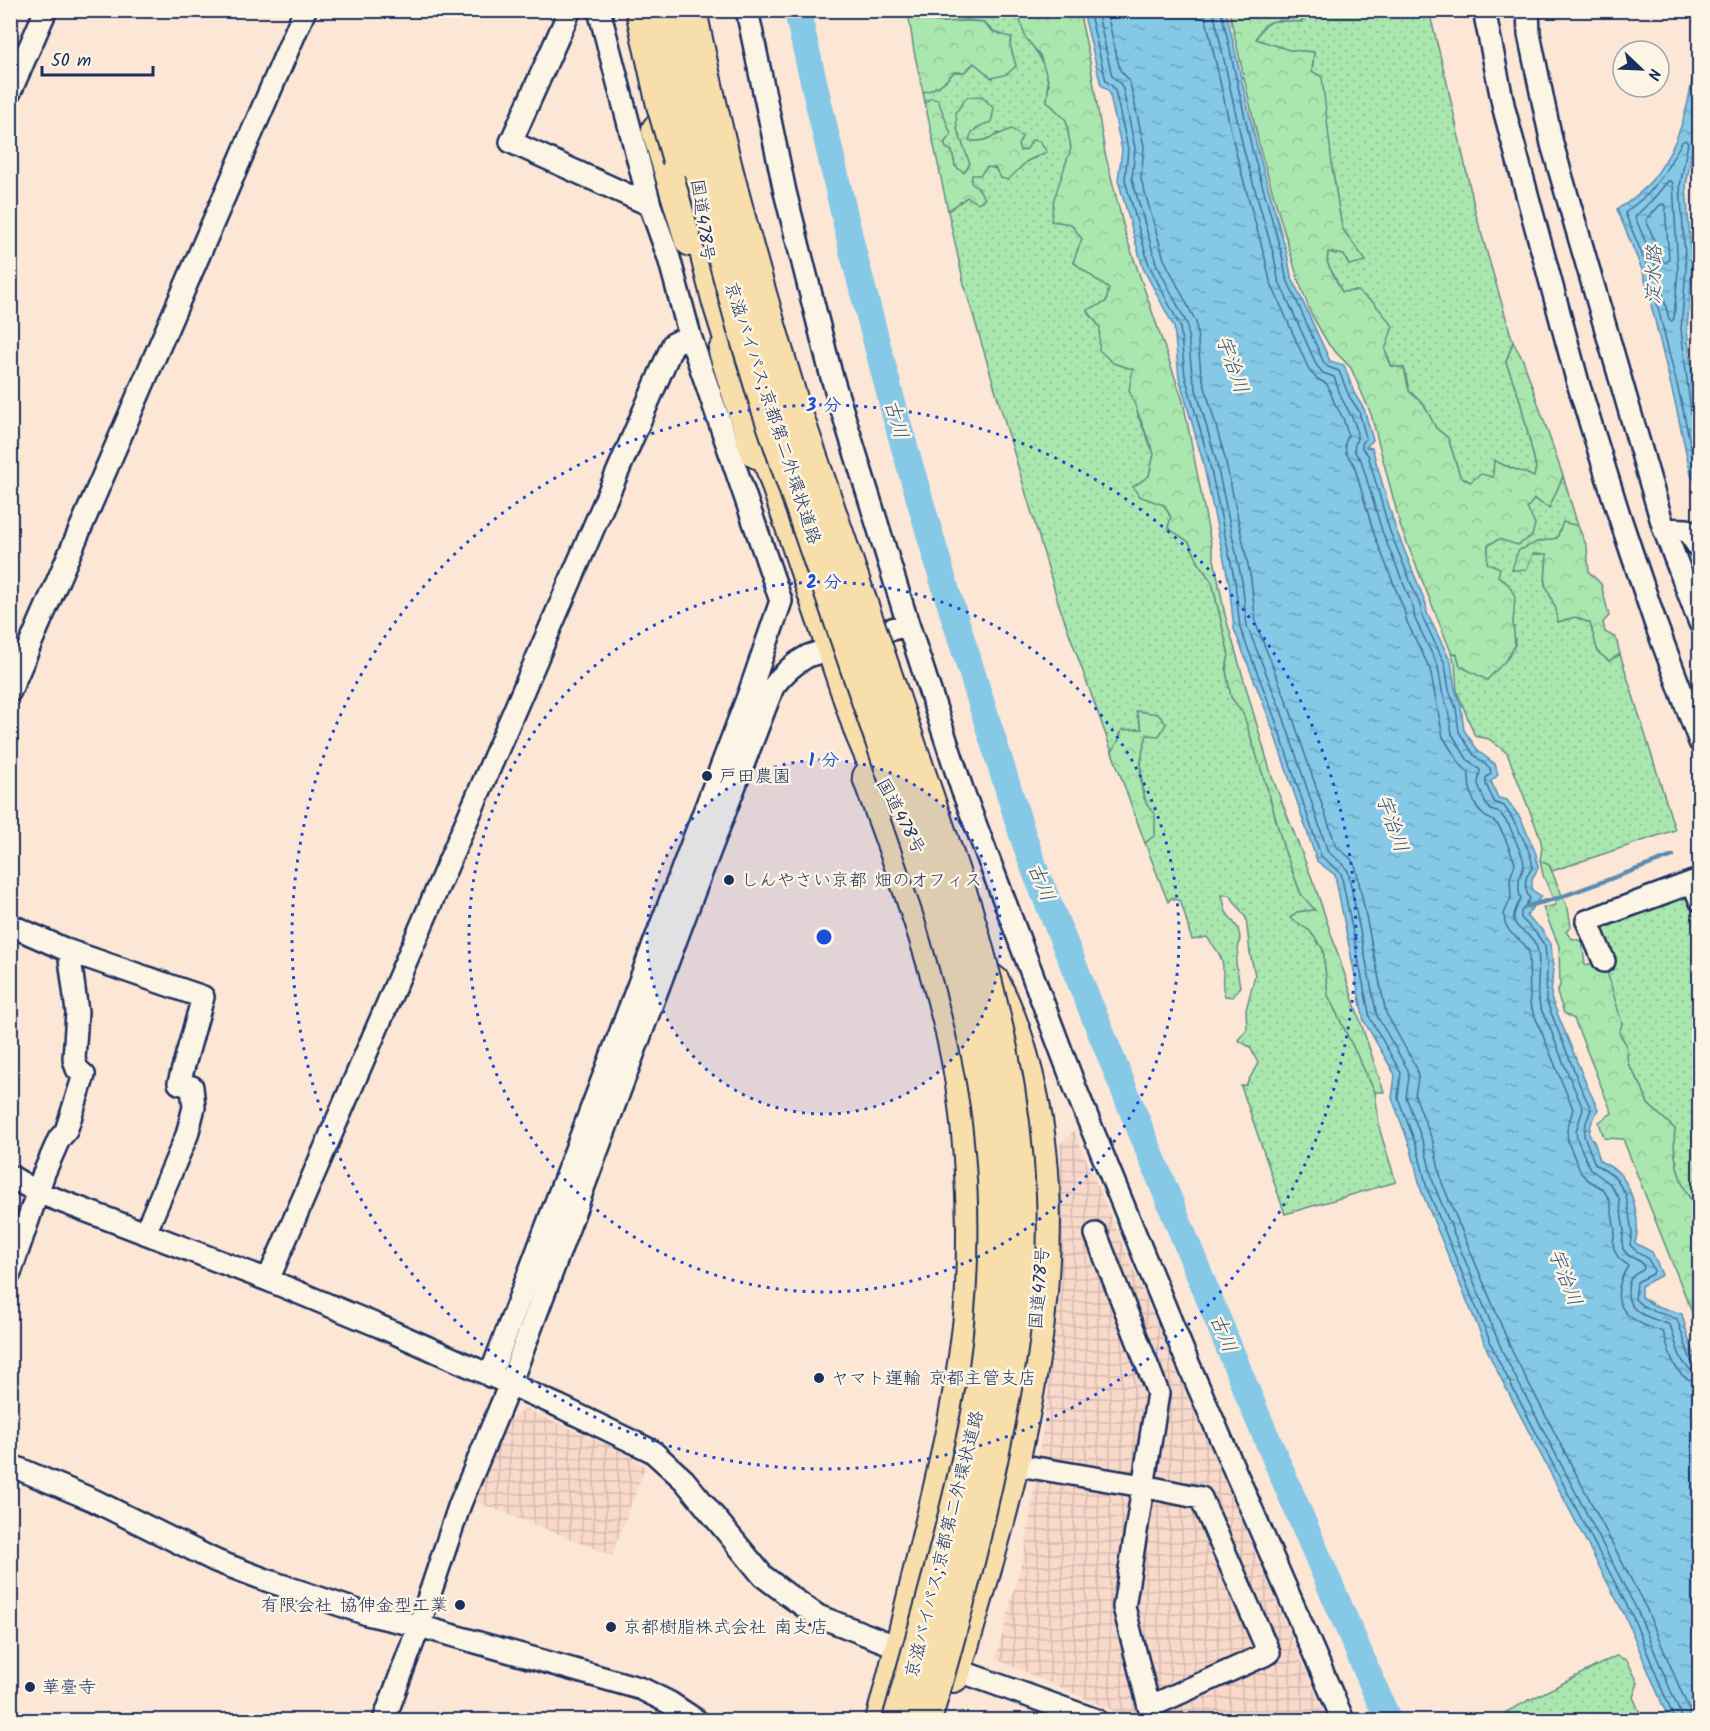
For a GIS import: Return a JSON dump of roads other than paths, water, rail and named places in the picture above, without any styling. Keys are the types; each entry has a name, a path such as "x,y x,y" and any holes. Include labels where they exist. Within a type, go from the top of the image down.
{"highway":[{"name":"国道478号","path":"629,10 665,159 681,254 745,415 918,913 939,981 955,1046 965,1105 971,1156 973,1264 964,1364 942,1477 882,1720"},
{"path":"642,10 663,105 700,228 767,406"},
{"name":"京滋バイパス;京都第二外環状道路","path":"667,10 699,164 740,315 767,406 940,910 974,1034 990,1130 995,1196 995,1260 991,1326 982,1387 970,1452 935,1593 899,1720"},
{"name":"京滋バイパス;京都第二外環状道路","path":"690,10 721,151 766,316 791,399 965,907 987,983 1008,1078 1020,1196 1015,1327 1006,1391 988,1479 959,1599 925,1720"},
{"name":"国道478号","path":"700,10 695,161 698,209 719,303 827,649 879,778 1005,1006 1016,1035 1027,1077 1039,1140 1044,1222 1039,1302 1032,1360 1012,1464 975,1604 940,1720"}],"street":[{"path":"10,92 46,10"},
{"path":"10,691 304,10"},
{"path":"570,10 511,142 650,205"},
{"path":"384,1720 419,1626 460,1504 510,1384 759,694 781,601 690,336 681,254 650,205 599,10"},
{"path":"747,10 785,192 831,374 908,624 962,789 1076,1090 1185,1356 1344,1720"},
{"path":"1484,10 1504,109 1578,382 1654,622 1700,742"},
{"path":"1528,10 1529,34 1552,144 1664,529 1700,623"},
{"path":"268,1280 673,344 690,336"},
{"path":"1664,529 1687,530 1700,549"},
{"path":"490,1376 759,694 773,687 780,676 793,664 808,656 908,624"},
{"path":"1604,961 1587,921 1693,882 1700,900"},
{"path":"10,925 69,951 203,997 179,1083 192,1088 194,1107 187,1135 145,1233"},
{"path":"10,1272 37,1192 58,1139 66,1131 84,1075 77,1069 74,1059 77,1012 69,951"},
{"path":"10,1176 37,1192 268,1280 379,1326 510,1384 652,1451 684,1480 763,1576 818,1616 1089,1719"},
{"path":"1012,1464 1143,1486 1201,1498 1269,1653 1146,1714 1124,1607 1143,1486 1158,1393 1096,1234"},
{"path":"10,1465 93,1500 216,1561 269,1581 367,1614 419,1626 642,1689 696,1720"}],"water":[{"name":"宇治川","path":"1083,11 1226,11 1257,147 1291,276 1330,361 1344,365 1354,393 1364,409 1373,440 1366,447 1372,448 1395,527 1426,604 1427,613 1451,662 1464,730 1478,751 1495,764 1498,775 1491,781 1498,798 1507,800 1521,819 1536,854 1538,868 1532,879 1532,890 1541,896 1526,916 1541,929 1551,944 1553,967 1551,998 1598,1109 1589,1134 1600,1161 1616,1170 1625,1181 1637,1217 1635,1243 1652,1252 1662,1275 1641,1286 1641,1297 1654,1305 1682,1314 1699,1366 1699,1720 1669,1720 1626,1618 1492,1361 1421,1190 1411,1149 1392,1098 1395,1075 1364,1021 1335,875 1317,861 1269,718 1234,629 1229,583 1203,462 1179,377 1174,327 1143,268 1118,180 1122,150 1109,91 1101,85"},
{"name":"淀水路","path":"1699,26 1699,112 1686,186 1692,270 1687,330 1699,438 1699,485 1691,475 1643,272 1617,209 1632,200 1652,180 1674,145 1687,107"}],"waterway":[{"name":"古川","path":"797,10 853,252 898,425 946,590 1022,833 1036,873 1252,1404 1388,1720"},
{"path":"1528,906 1558,898 1673,856"}],"place":[{"name":"戸田農園","path":"707,776"},
{"name":"しんやさい京都 畑のオフィス","path":"729,880"},
{"name":"ヤマト運輸 京都主管支店","path":"819,1378"},
{"name":"有限会社 協伸金型工業","path":"460,1605"},
{"name":"京都樹脂株式会社 南支店","path":"611,1627"},
{"name":"華臺寺","path":"30,1687"}]}
